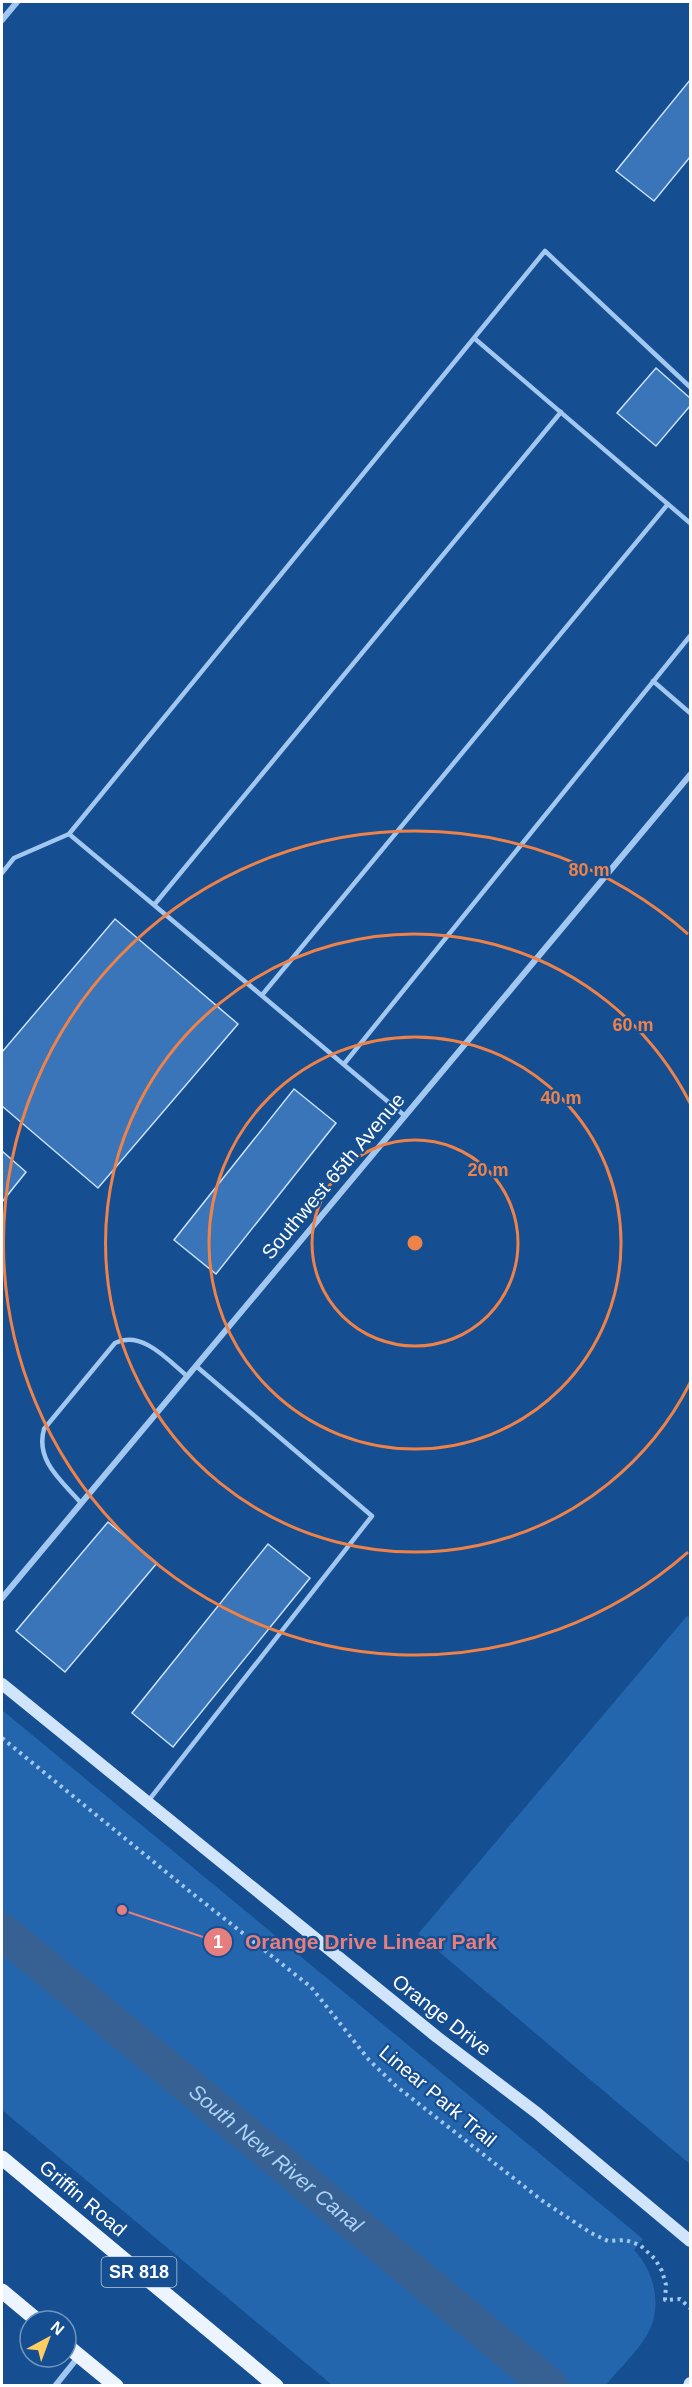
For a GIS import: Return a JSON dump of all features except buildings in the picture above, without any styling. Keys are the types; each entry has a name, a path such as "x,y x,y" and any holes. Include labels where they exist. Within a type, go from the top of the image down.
{"main road":[{"name":"Griffin Road","path":"2,2158 276,2385"},
{"path":"2,2291 24,2309"},
{"path":"80,2356 116,2385"}],"street":[{"path":"2,20 17,2"},
{"name":"Southwest 65th Avenue","path":"2,1598 690,775"},
{"name":"Orange Drive","path":"2,1684 437,2037 537,2113 690,2241"},
{"path":"55,2385 80,2356"}],"lane":[{"path":"2,873 14,858 69,834 546,251 690,387"},
{"path":"474,338 690,523"},
{"path":"154,905 561,412"},
{"path":"262,995 668,504"},
{"path":"344,1064 690,636"},
{"path":"653,681 690,713"},
{"path":"69,834 405,1116"},
{"path":"81,1503 51,1469 44,1456 41,1440 44,1429 115,1343 125,1338 153,1347 187,1376"},
{"path":"147,1802 372,1516 196,1366"}],"path":[{"name":"Linear Park Trail","path":"2,1738 311,1987 369,2060 396,2085 527,2189 591,2233 608,2241 625,2240 640,2245 655,2259 662,2271 666,2285 665,2300 680,2300 690,2308"}],"shaded area":[{"path":"687,1616 690,1618 690,2164 418,1934"},
{"path":"2,1710 643,2239 634,2250 652,2279 655,2313 647,2335 606,2385 332,2385 2,2110"}],"waterway":[{"name":"South New River Canal","path":"2,1931 550,2386"}],"place":[{"name":"Orange Drive Linear Park","path":"122,1910"}]}
